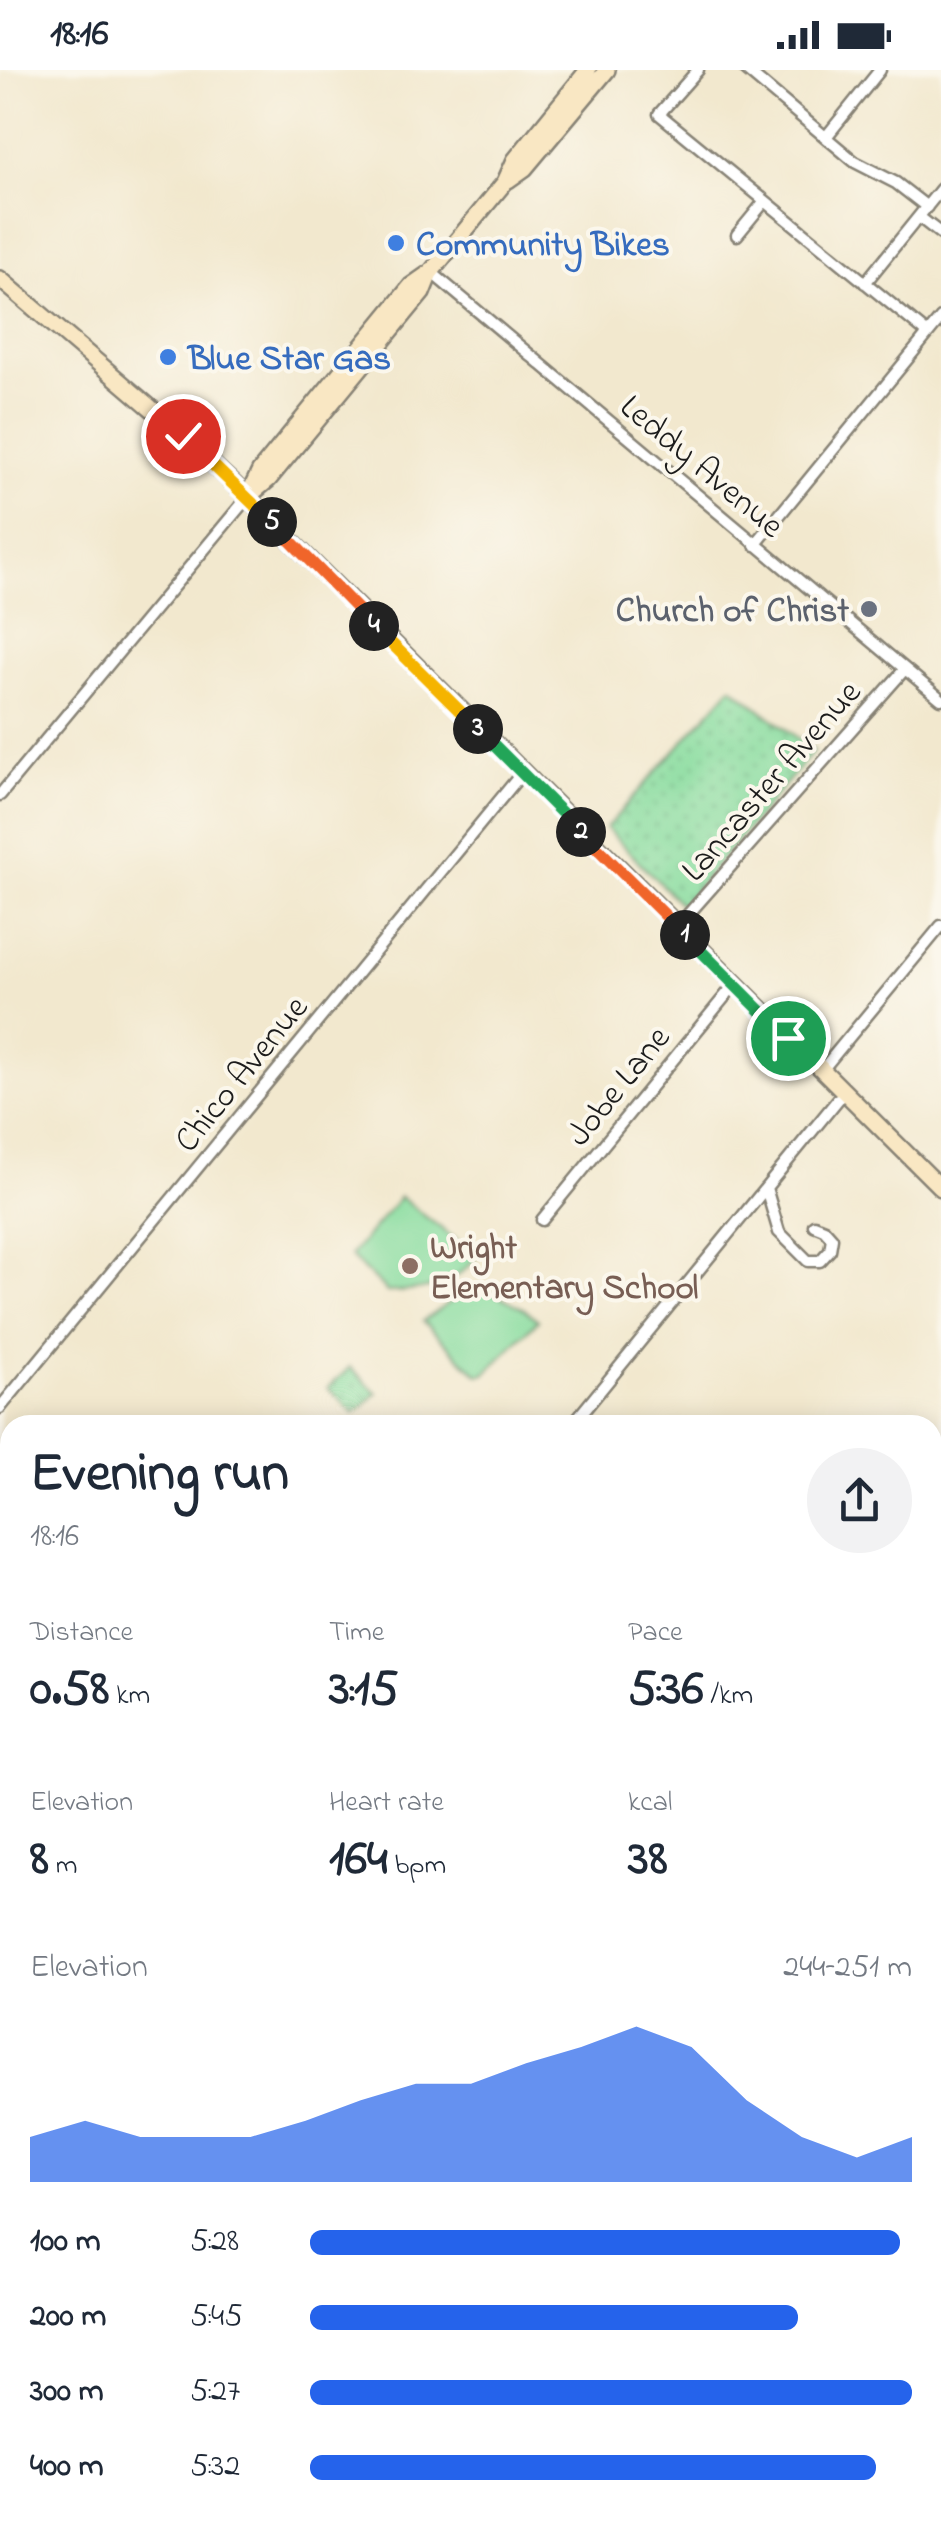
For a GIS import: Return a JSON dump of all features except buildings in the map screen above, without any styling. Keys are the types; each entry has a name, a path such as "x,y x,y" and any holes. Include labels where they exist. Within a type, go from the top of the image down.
{"main road":[{"path":"247,498 269,480 422,293 430,272 588,70"},
{"path":"504,182 525,168 607,70"},
{"path":"0,279 165,420 247,498 941,1188"}],"street":[{"path":"698,70 659,114 928,334"},
{"path":"826,137 880,70"},
{"path":"754,73 854,162 896,183 927,206"},
{"path":"865,283 941,190"},
{"path":"737,235 764,202"},
{"path":"919,217 941,234"},
{"name":"Leddy Avenue","path":"430,272 941,699"},
{"path":"755,545 941,318"},
{"path":"0,795 247,498"},
{"name":"Lancaster Avenue","path":"677,927 904,668"},
{"name":"Chico Avenue","path":"0,1408 522,773"},
{"path":"822,1070 941,926"},
{"name":"Jobe Lane","path":"542,1220 735,984"},
{"path":"580,1415 844,1092"},
{"path":"766,1188 779,1232 808,1261 820,1261 830,1250 832,1238 814,1225"}],"green space":[{"path":"732,687 814,751 682,906 606,828"},
{"path":"400,1197 477,1256 468,1267 437,1286 387,1292 350,1256"},
{"path":"481,1287 538,1320 485,1374 478,1375 423,1321"},
{"path":"350,1367 377,1393 355,1414 328,1388"}],"place":[{"name":"Community Bikes","path":"396,243"},
{"name":"Blue Star Gas","path":"168,357"},
{"name":"Church of Christ","path":"869,609"},
{"name":"Wright Elementary School","path":"410,1266"}],"route":[{"path":"183,436 788,1038"}]}
